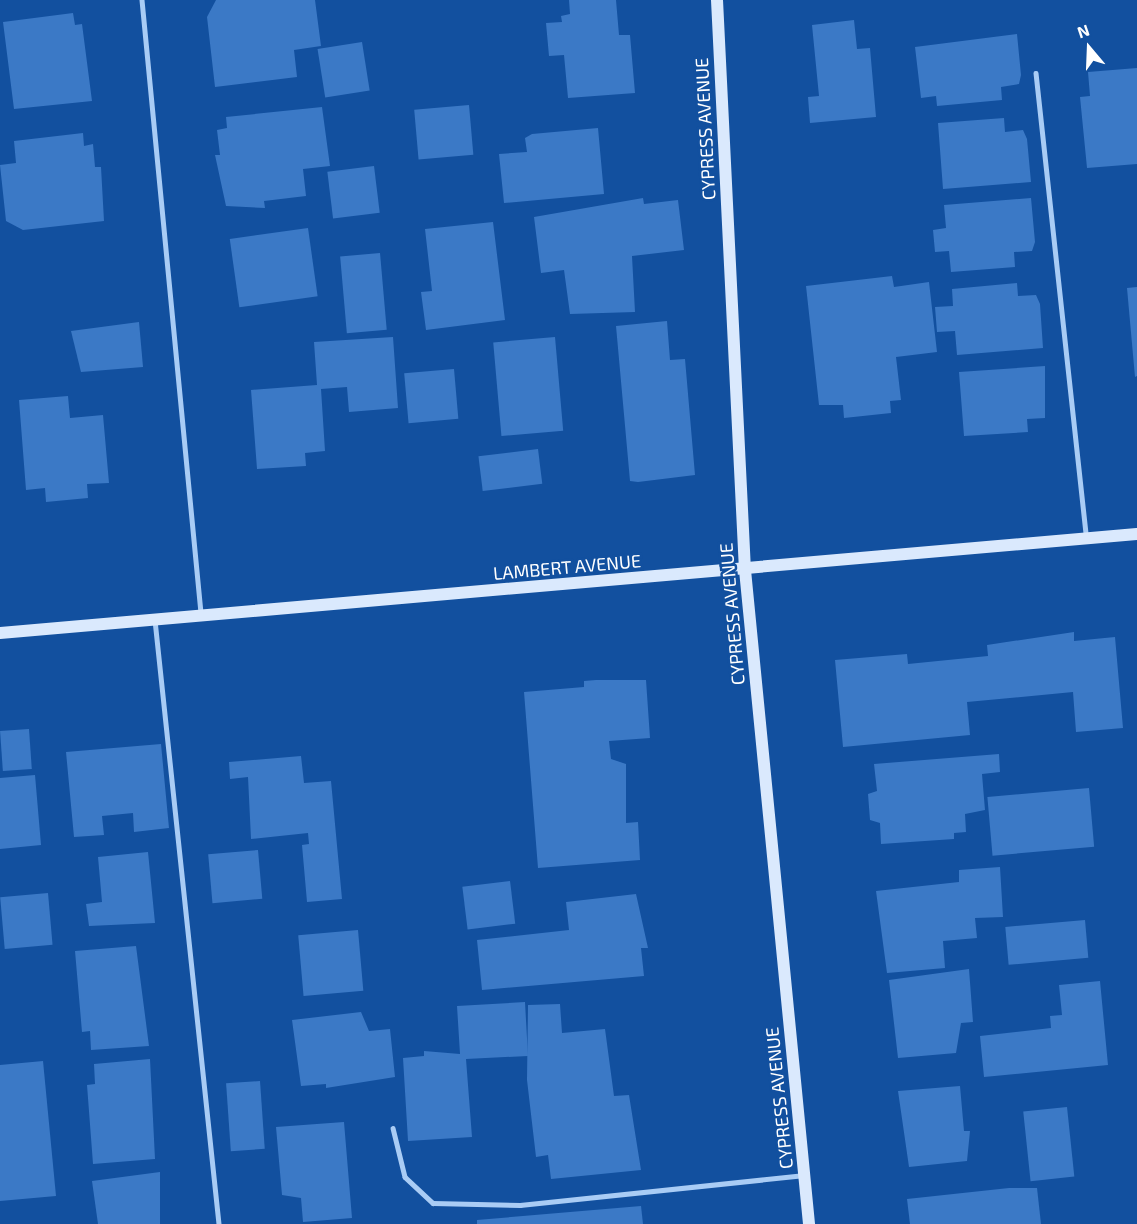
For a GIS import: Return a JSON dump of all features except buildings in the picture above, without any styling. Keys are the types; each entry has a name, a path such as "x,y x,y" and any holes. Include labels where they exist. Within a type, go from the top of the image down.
{"street":[{"name":"CYPRESS AVENUE","path":"717,0 745,570 809,1224"},
{"name":"LAMBERT AVENUE","path":"0,633 745,570 1137,534"}],"lane":[{"path":"142,0 201,616"},
{"path":"1036,73 1087,539"},
{"path":"155,620 219,1224"},
{"path":"393,1128 405,1177 433,1203 520,1205 804,1175"}]}
